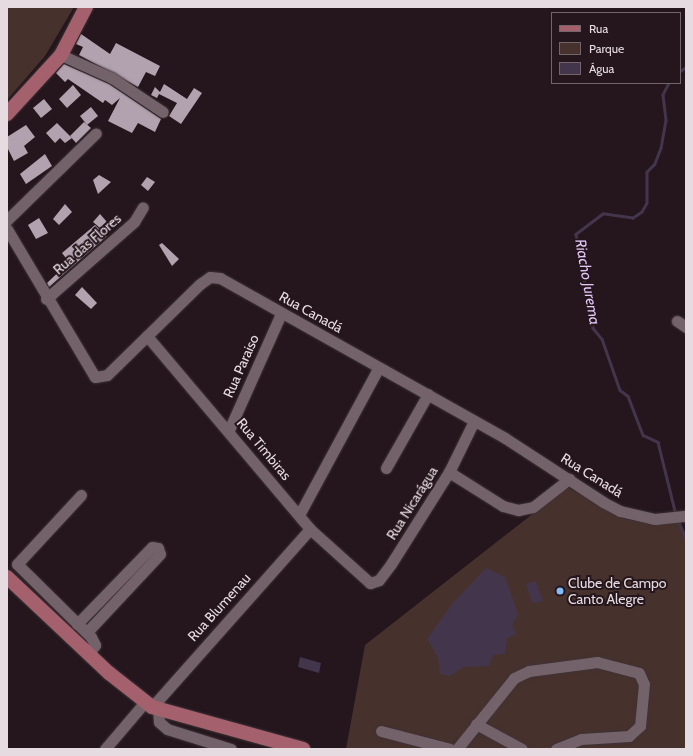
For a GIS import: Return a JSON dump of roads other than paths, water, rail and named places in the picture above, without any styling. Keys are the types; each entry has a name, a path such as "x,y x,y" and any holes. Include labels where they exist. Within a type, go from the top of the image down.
{"main road":[{"path":"7,114 62,55 86,7"},
{"path":"7,578 79,629 89,653 152,706 303,749"}],"street":[{"path":"62,55 112,78 163,112"},
{"path":"7,220 96,133"},
{"name":"Rua das Flores","path":"46,299 134,222 143,207"},
{"name":"Rua Canadá","path":"7,229 46,299 95,377 107,375 200,284 214,277 428,394 620,511 655,519 681,517"},
{"name":"Rua Paraiso","path":"229,430 281,314"},
{"name":"Rua Timbiras","path":"147,336 229,430 310,529 360,578"},
{"path":"299,515 379,367"},
{"path":"386,468 428,394"},
{"name":"Rua Nicarágua","path":"360,578 374,583 385,573 449,472 474,421"},
{"path":"449,472 503,506 518,510 534,507 569,479"},
{"path":"79,629 23,574 17,561 81,496"},
{"name":"Rua Blumenau","path":"105,749 152,706 310,529"},
{"path":"152,547 158,548 160,554 79,629 152,547"},
{"path":"457,749 514,678 529,671 598,662 639,673 644,684 640,726 634,731 614,738 581,739 556,749"},
{"path":"152,706 160,722 166,729 231,749"},
{"path":"476,724 522,749"},
{"path":"381,731 450,749"}],"water":[{"path":"486,568 505,577 518,614 512,626 517,634 507,638 505,654 493,655 489,666 463,667 450,676 440,674 438,658 427,639 452,604"},
{"path":"536,581 543,601 532,603 526,584"},
{"path":"300,657 321,663 319,673 298,667"}],"waterway":[{"name":"Riacho Jurema","path":"681,70 686,67"},
{"name":"Riacho Jurema","path":"668,84 663,95 666,120 661,148 655,164 647,172 647,203 642,212 633,218 603,214 576,234 593,328 602,339 620,390 628,396 643,435 658,442 676,515"},
{"name":"Riacho Jurema","path":"678,520 686,538"}],"place":[{"name":"Clube de Campo Canto Alegre","path":"560,591"}]}
